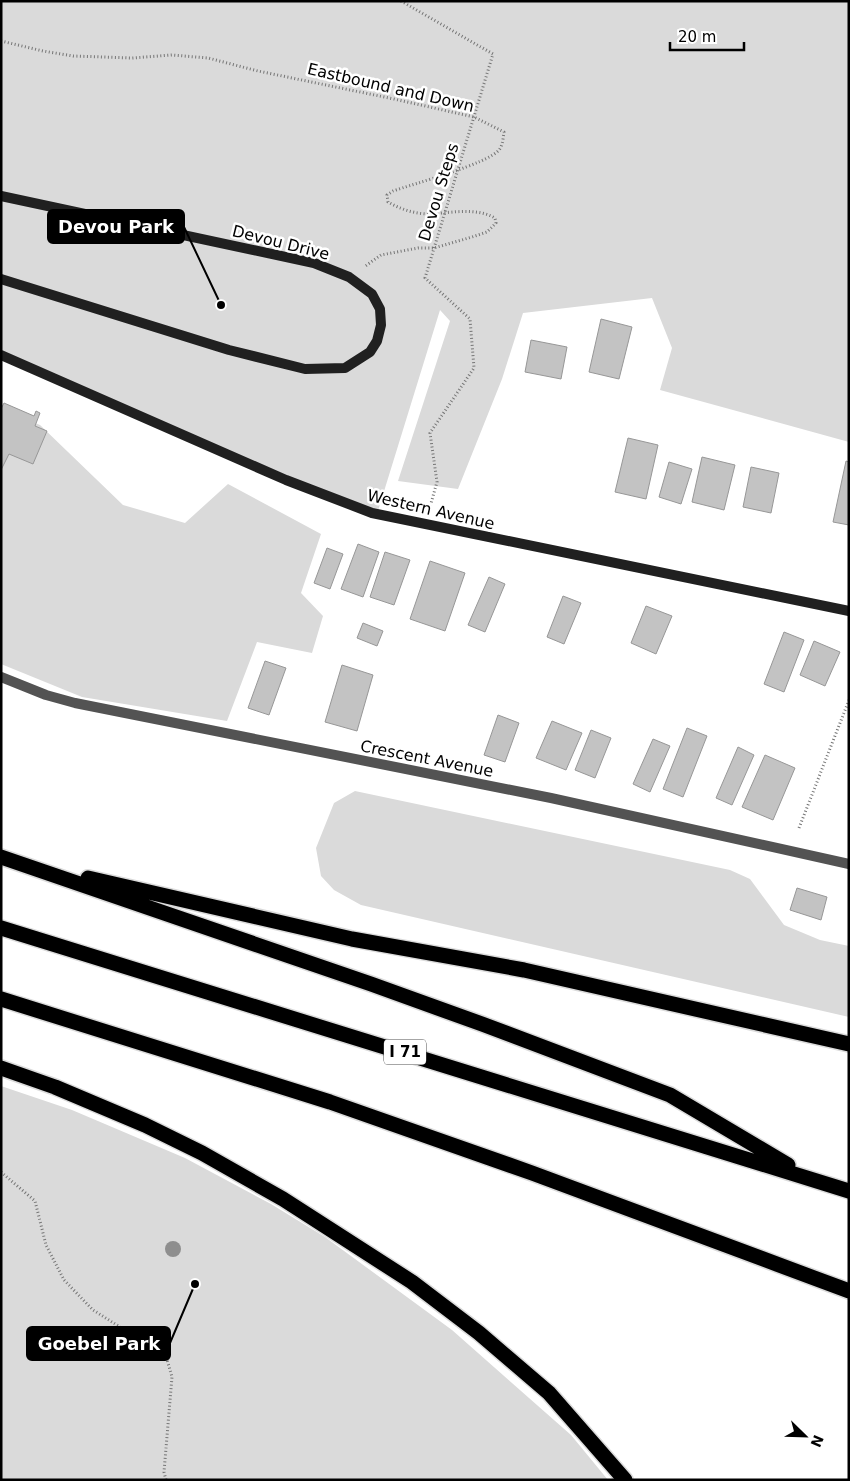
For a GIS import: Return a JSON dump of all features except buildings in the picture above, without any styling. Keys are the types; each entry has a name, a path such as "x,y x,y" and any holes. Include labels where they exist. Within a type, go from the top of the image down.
{"highway":[{"path":"2,858 352,939 524,970 849,1044"},
{"path":"2,858 398,994 670,1094 809,1177"},
{"name":"I 71","path":"1,928 809,1177 849,1191"},
{"path":"1,999 340,1105 532,1172 849,1291"},
{"path":"1,1068 64,1091 202,1153 283,1199 412,1282 479,1333 549,1394 625,1480"}],"street":[{"name":"Devou Drive","path":"1,196 314,263 349,277 372,294 380,310 382,325 377,341 370,352 344,368 305,369 228,350 1,279"},
{"name":"Western Avenue","path":"1,355 286,480 372,513 849,611"},
{"name":"Crescent Avenue","path":"1,677 46,695 75,703 551,798 849,864"}],"path":[{"name":"Devou Steps","path":"401,1 493,54 425,278 470,319 474,368 430,433 437,482 430,506"},
{"name":"Eastbound and Down","path":"1,41 73,56 132,58 172,55 208,58 258,72 394,99 474,118 504,132 503,142 498,151 481,161 393,191 387,196 388,202 398,208 409,211 429,214 445,212 487,213 495,218 496,223 487,232 434,248 418,248 381,255 349,277"},
{"path":"799,828 849,700"},
{"path":"1,1172 35,1201 46,1245 64,1280 93,1310 166,1356 172,1376 164,1472 166,1480"}],"shaded area":[{"path":"1,1 849,1 849,442 660,390 672,348 652,298 523,313 502,379 458,489 398,481 450,321 440,310 377,514 1,355"},
{"path":"1,409 40,425 123,505 185,523 228,484 321,534 301,593 323,616 312,653 257,642 227,721 82,697 1,664"},
{"path":"355,791 730,870 750,879 784,925 820,940 849,946 849,1017 361,905 334,890 321,876 316,848 334,803"},
{"path":"1,1086 72,1110 185,1158 271,1204 325,1237 452,1330 571,1435 608,1480 1,1480"}],"place":[{"name":"Devou Park","path":"221,305"},
{"name":"Goebel Park","path":"195,1284"}]}
